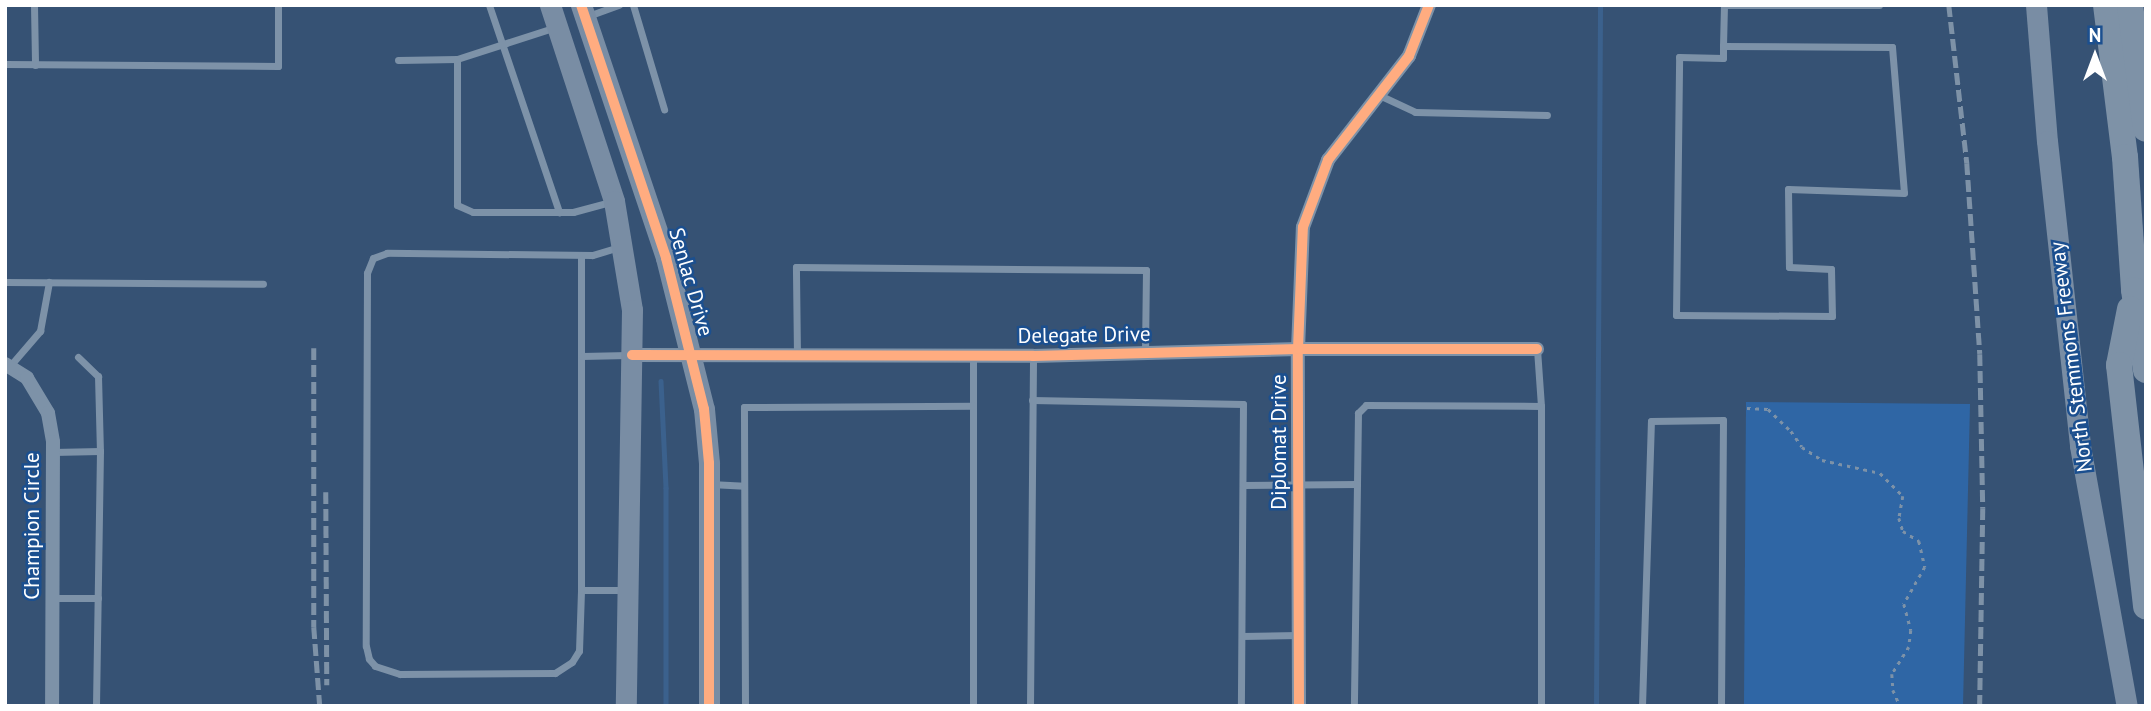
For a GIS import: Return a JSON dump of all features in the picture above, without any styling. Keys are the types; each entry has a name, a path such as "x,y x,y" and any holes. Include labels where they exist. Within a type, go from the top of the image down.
{"highway":[{"path":"2106,5 2125,157 2134,290 2146,370"},
{"path":"2130,5 2146,129"},
{"path":"2134,290 2119,365 2146,606"}],"street":[{"path":"550,5 614,201 632,310 626,706"},
{"name":"Diplomat Drive","path":"1299,706 1300,248 1309,205 1335,149 1409,56 1429,5"},
{"name":"North Stemmons Freeway","path":"2036,5 2047,141 2080,446 2127,706"},
{"path":"556,27 582,11"},
{"name":"Senlac Drive","path":"582,11 666,258 704,409 709,484 709,706"},
{"name":"Delegate Drive","path":"632,355 1033,356 1298,349 1537,349"},
{"name":"Champion Circle","path":"7,365 27,378 48,413 53,452 52,706"}],"lane":[{"path":"34,5 34,65"},
{"path":"5,64 278,66 278,5"},
{"path":"489,5 559,212"},
{"path":"582,11 619,5"},
{"path":"633,5 664,108"},
{"path":"1723,46 1892,47 1904,193 1788,189 1789,267 1831,269 1832,316 1676,315 1679,57 1723,58 1723,46 1724,5 1879,5"},
{"path":"398,60 457,59 556,27"},
{"path":"457,59 457,205 473,212 559,212 583,211 614,201"},
{"path":"1378,95 1415,112 1547,115"},
{"path":"581,255 579,651 562,671 400,674 375,666 369,659 366,646 367,273 373,258 387,253 592,255 623,246"},
{"path":"797,356 796,267 1146,270 1146,354"},
{"path":"5,282 263,284"},
{"path":"7,365 40,331 49,282"},
{"path":"1537,349 1541,406 1541,706"},
{"path":"582,356 632,355"},
{"path":"973,356 973,706"},
{"path":"1030,706 1033,356"},
{"path":"78,357 98,376 100,451 96,706"},
{"path":"1032,400 1243,404 1241,706"},
{"path":"1354,706 1357,413 1366,405 1541,406"},
{"path":"744,706 744,407 973,406"},
{"path":"1642,706 1651,421 1723,420 1721,706"},
{"path":"53,452 100,451"},
{"path":"709,484 744,486"},
{"path":"1243,485 1357,484"},
{"path":"581,590 628,590"},
{"path":"53,598 98,598"},
{"path":"1242,636 1298,635"}],"path":[{"path":"1747,408 1768,410 1791,431 1802,447 1822,460 1880,473 1903,496 1899,519 1903,531 1919,541 1925,567 1904,604 1911,630 1909,647 1892,674 1893,690 1900,706"}],"shaded area":[{"path":"1746,402 1970,404 1963,706 1744,706"}],"waterway":[{"path":"1596,706 1600,5"},
{"path":"661,381 666,488 666,706"}],"railway":[{"path":"1949,5 1967,163 1980,354 1983,508 1980,706"},
{"path":"314,348 314,627 320,706"},
{"path":"326,492 327,685"}],"cycle path":[{"path":"581,5 666,258 704,409 709,463 709,706"},
{"path":"1299,706 1298,349 1303,227 1328,160 1409,56 1429,5"},
{"path":"632,355 1033,356 1298,349 1537,349"}]}
